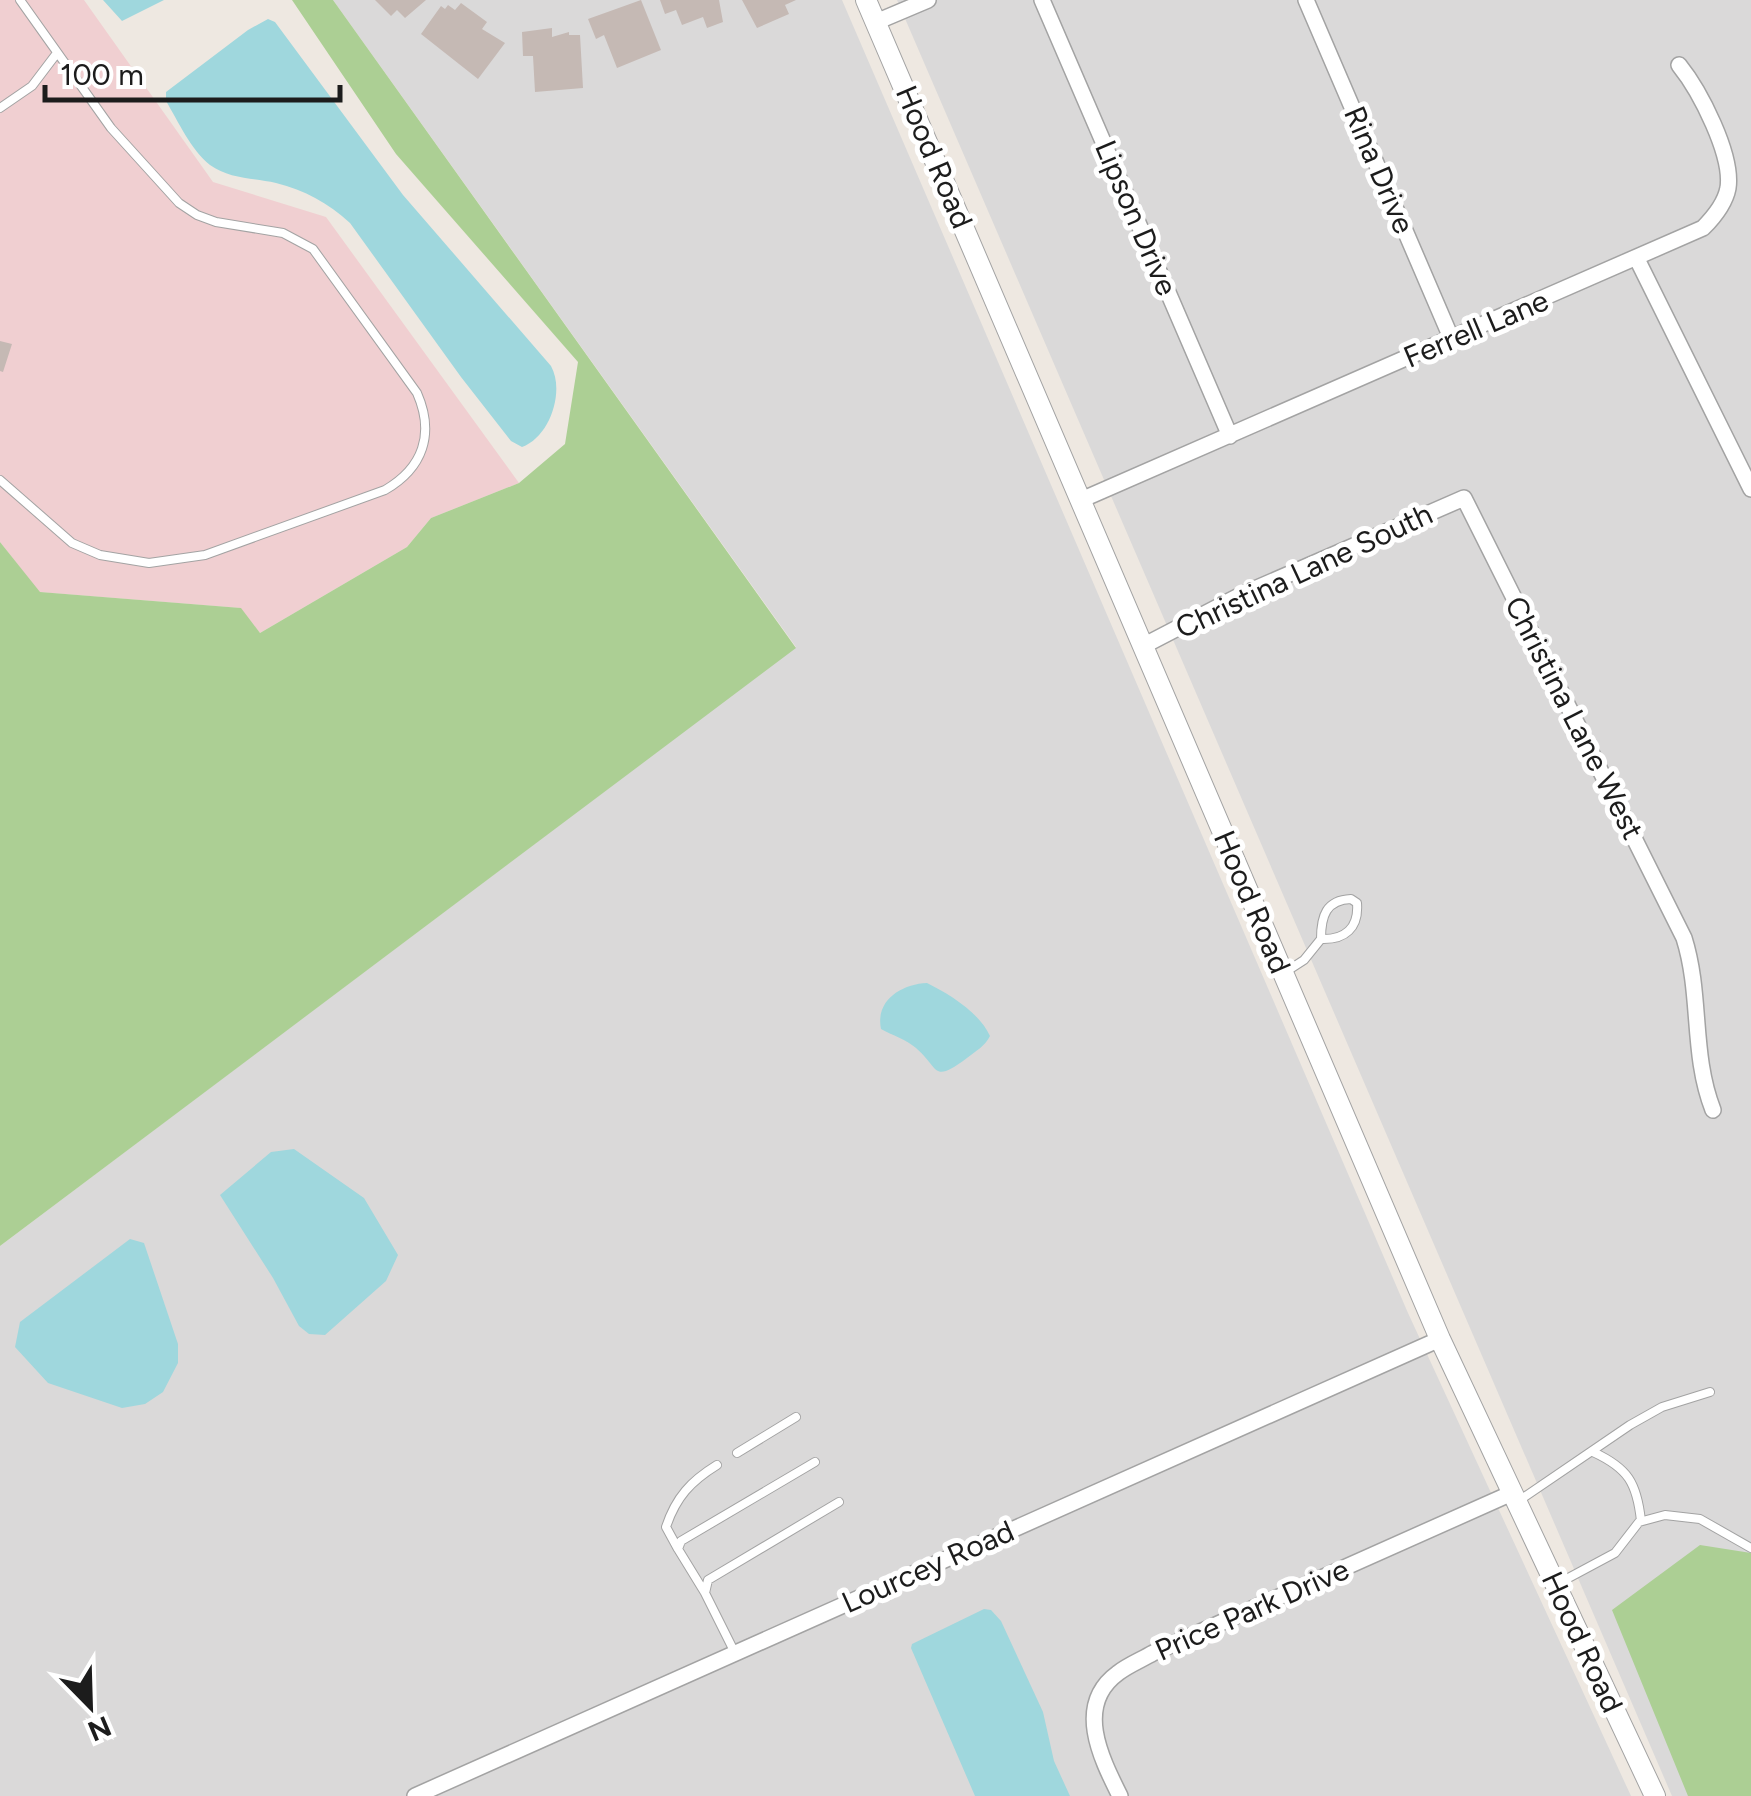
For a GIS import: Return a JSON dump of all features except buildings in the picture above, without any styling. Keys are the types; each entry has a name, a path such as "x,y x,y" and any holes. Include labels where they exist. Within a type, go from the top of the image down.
{"street":[{"name":"Hood Road","path":"866,0 1440,1339 1654,1796"},
{"path":"876,22 928,0"},
{"name":"Lipson Drive","path":"1042,0 1230,436"},
{"name":"Rina Drive","path":"1306,0 1452,340"},
{"name":"Ferrell Lane","path":"1081,500 1703,228 1728,190 1724,153 1694,86 1679,65"},
{"path":"1637,259 1749,482"},
{"name":"Christina Lane South","path":"1143,646 1240,595 1464,498"},
{"name":"Christina Lane West","path":"1464,498 1684,938 1695,990 1699,1062 1713,1110"},
{"name":"Lourcey Road","path":"415,1796 1440,1339"},
{"name":"Price Park Drive","path":"1120,1796 1097,1750 1093,1718 1100,1693 1116,1674 1171,1645 1514,1498"}],"lane":[{"path":"0,480 72,543 123,561 171,562 205,555 384,490 403,480 418,463 427,429 416,393 313,249 283,233 206,219 178,202 111,128 20,0"},
{"path":"0,108 32,86 56,53"},
{"path":"1283,974 1304,960 1321,939 1321,919 1327,908 1338,900 1351,899 1357,904 1355,924 1348,933 1321,939"},
{"path":"1514,1498 1662,1407 1710,1392"},
{"path":"738,1453 796,1417"},
{"path":"1593,1452 1618,1464 1629,1477 1638,1498 1641,1521"},
{"path":"678,1549 681,1541 815,1462"},
{"path":"717,1464 695,1479 675,1502 666,1526 705,1593 734,1654"},
{"path":"705,1593 708,1580 839,1502"},
{"path":"1555,1585 1615,1553 1641,1521 1665,1516 1700,1519 1751,1548"}],"shaded area":[{"path":"0,0 84,0 213,182 326,217 519,483 431,518 407,547 260,633 240,608 39,592 0,542"},
{"path":"333,0 842,0 1408,1313 1631,1796 0,1796 0,1246 796,647"},
{"path":"897,0 1751,0 1751,1796 1672,1796"}],"green space":[{"path":"292,0 333,0 796,648 0,1246 0,542 40,592 241,608 260,633 407,547 431,518 519,483 565,444 578,362 396,154"},
{"path":"1700,1545 1751,1553 1751,1796 1688,1796 1612,1610"}],"water":[{"path":"103,0 164,0 122,21"},
{"path":"268,19 275,22 403,195 551,366 556,388 552,412 532,442 522,447 511,441 350,223 325,203 297,189 217,170 185,135 166,101 166,92"},
{"path":"927,983 971,1012 990,1036 967,1058 942,1072 912,1045 881,1029 882,1010 892,996"},
{"path":"294,1149 364,1198 398,1255 386,1281 325,1335 309,1334 299,1326 220,1195 271,1152"},
{"path":"130,1239 144,1243 178,1344 178,1363 163,1392 145,1404 122,1408 48,1383 15,1347 20,1322"},
{"path":"984,1609 991,1610 1001,1621 1043,1712 1054,1761 1070,1796 975,1796 911,1648 912,1644"}]}
